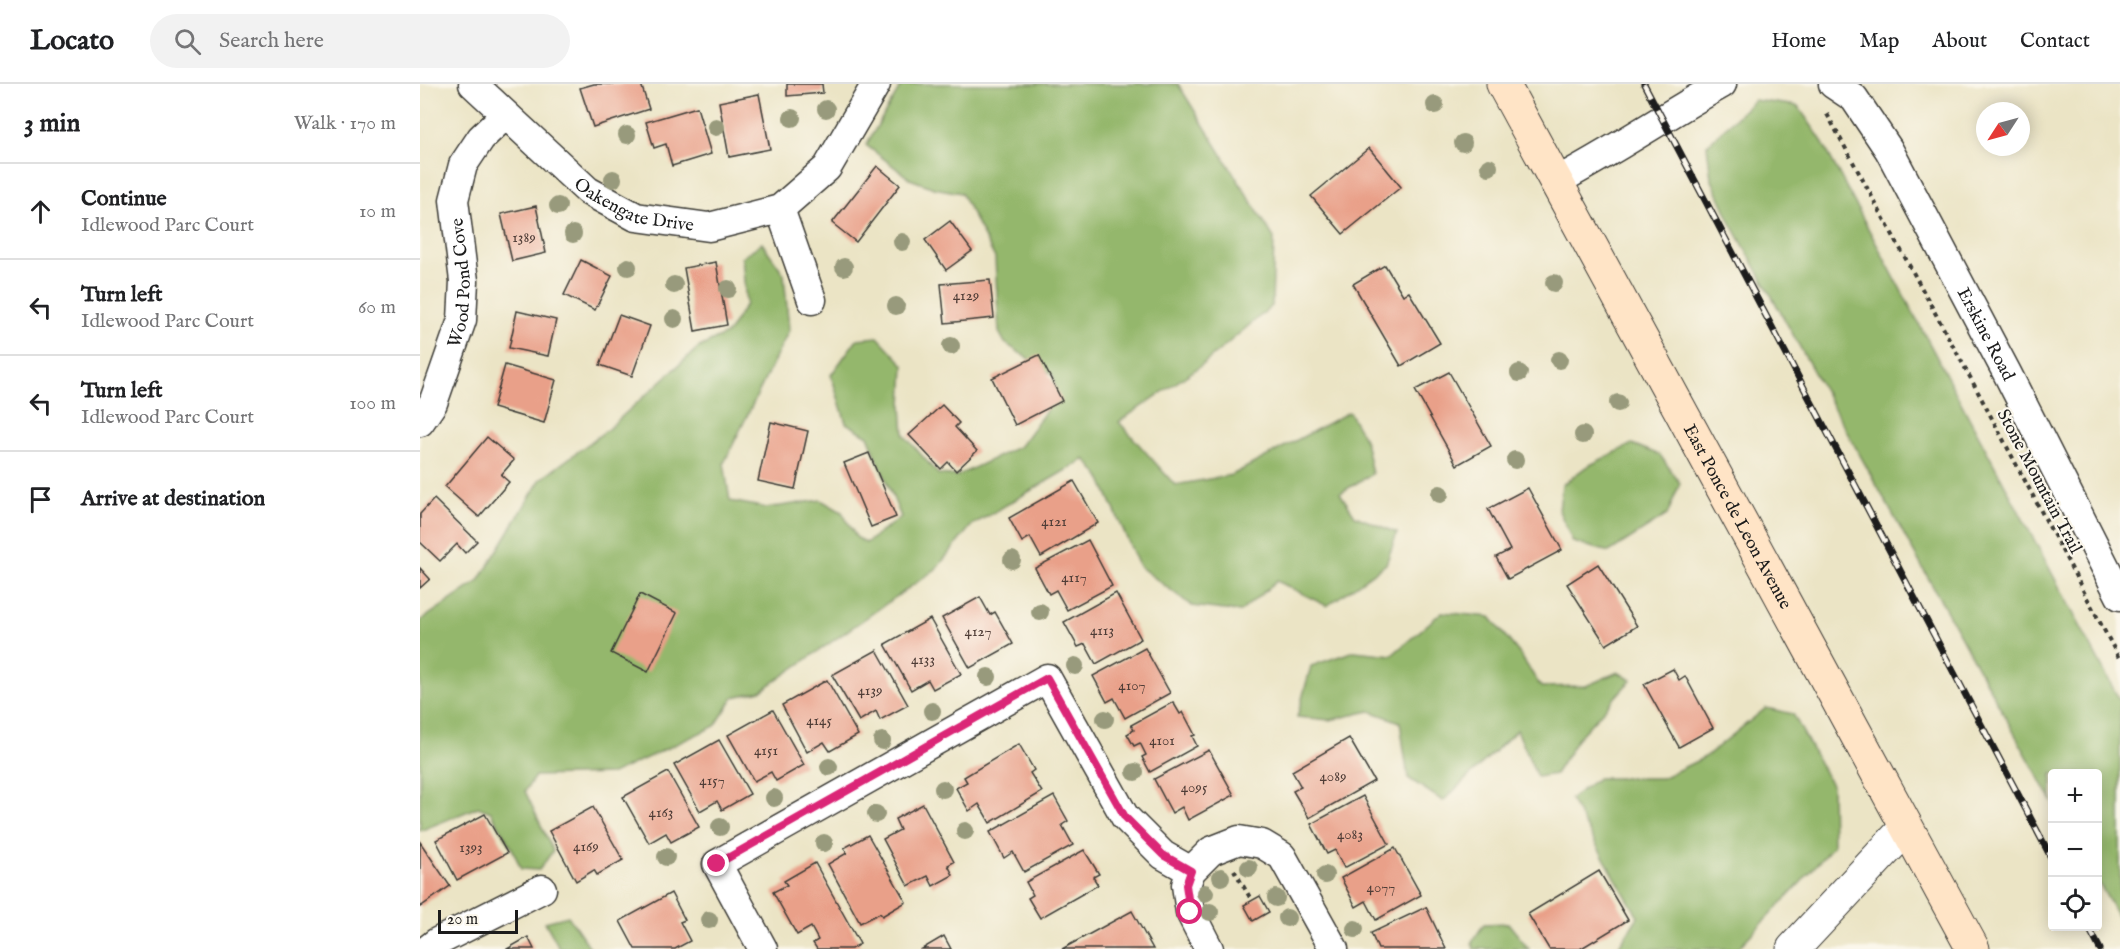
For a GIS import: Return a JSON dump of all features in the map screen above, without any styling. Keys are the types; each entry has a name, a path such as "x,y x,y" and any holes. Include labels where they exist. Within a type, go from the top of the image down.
{"main road":[{"name":"East Ponce de Leon Avenue","path":"1503,84 1554,182 1973,949"}],"street":[{"name":"Oakengate Drive","path":"473,84 588,190 636,217 709,227 780,209 827,168 876,84"},
{"path":"1554,182 1599,158 1722,84"},
{"name":"Erskine Road","path":"1833,84 1854,98 1890,150 2120,596"},
{"name":"Wood Pond Cove","path":"420,422 433,403 462,320 464,281 454,200 463,165 481,138 505,115"},
{"path":"780,209 812,300"},
{"path":"763,949 717,864 1047,678 1125,817 1163,855 1191,871"},
{"path":"1793,949 1906,828"},
{"path":"1209,949 1190,912 1186,885 1191,871 1211,851 1239,840 1262,844 1281,856 1334,949"},
{"path":"428,949 437,942 542,889"}],"path":[{"name":"Stone Mountain Trail","path":"1826,112 2120,660"},
{"path":"1233,867 1252,901"}],"green space":[{"path":"902,84 1178,84 1274,238 1272,306 1202,365 1119,422 1175,485 1232,475 1349,412 1365,440 1372,474 1340,493 1355,516 1397,533 1386,564 1327,606 1277,581 1240,612 1192,606 1139,566 1100,477 1085,459 972,525 936,569 761,691 734,697 715,726 612,774 535,776 525,791 553,851 539,870 521,869 512,848 491,812 478,807 420,831 420,621 479,581 540,480 608,429 698,348 728,333 746,304 742,257 762,243 784,274 789,330 724,463 730,501 767,508 821,500 842,512 856,537 866,543 901,517 868,436 846,423 831,375 857,339 878,337 904,365 902,406 904,435 938,474 957,476 1020,446 1057,396 1053,375 1005,343 999,332 995,258 961,193 934,188 910,179 866,145"},
{"path":"1754,100 1798,106 1820,138 2120,701 2120,921 2102,888 2102,769 2048,769 2048,794 1731,223 1711,178 1707,145"},
{"path":"1632,444 1660,455 1680,483 1667,515 1609,552 1573,542 1559,511 1562,485 1586,467"},
{"path":"1442,612 1490,617 1519,653 1541,687 1586,686 1618,672 1631,680 1578,738 1555,774 1537,777 1517,730 1443,801 1408,778 1400,722 1370,711 1330,720 1297,717 1311,666 1354,651 1392,655"},
{"path":"1766,708 1793,714 1832,787 1833,846 1737,949 1617,949 1638,917 1570,799 1598,778 1662,778 1705,757"},
{"path":"568,916 591,949 560,949 545,922"},
{"path":"1508,923 1529,949 1474,949 1472,942 1484,924"}],"building":[{"path":"594,84 641,84 649,109 593,127 580,88"},
{"path":"787,84 822,84 823,93 787,96"},
{"path":"759,94 770,149 729,157 719,102"},
{"path":"697,107 711,154 672,166 666,144 654,148 646,122"},
{"path":"1369,148 1401,187 1343,234 1311,196"},
{"path":"877,166 900,185 856,242 832,223"},
{"path":"536,206 546,253 512,261 501,214"},
{"path":"950,221 972,251 946,270 925,240"},
{"path":"581,260 612,276 595,310 564,295"},
{"path":"716,262 727,325 695,331 684,268"},
{"path":"1385,265 1403,295 1409,292 1440,343 1401,366 1353,284"},
{"path":"990,280 994,318 945,323 941,284"},
{"path":"517,311 556,320 548,356 509,348"},
{"path":"619,315 650,326 632,376 600,365"},
{"path":"1039,355 1062,401 1015,425 992,378"},
{"path":"505,365 556,380 544,423 493,408"},
{"path":"1449,372 1491,446 1457,465 1415,390"},
{"path":"942,405 959,423 955,427 977,451 956,471 948,462 941,469 909,435"},
{"path":"771,422 808,431 795,489 758,481"},
{"path":"487,437 514,460 501,475 509,482 479,517 445,487"},
{"path":"869,453 896,517 871,527 844,463"},
{"path":"1074,481 1098,523 1041,557 1030,537 1022,542 1009,518"},
{"path":"1528,488 1562,550 1508,579 1496,557 1510,550 1488,509"},
{"path":"434,499 477,541 465,553 457,544 440,561 420,542 420,514"},
{"path":"1088,540 1112,586 1067,610 1056,590 1049,594 1035,568"},
{"path":"1598,564 1637,626 1606,645 1567,584"},
{"path":"420,568 430,579 420,588"},
{"path":"1116,593 1141,639 1096,664 1085,644 1078,647 1064,622"},
{"path":"640,594 677,613 648,672 611,653"},
{"path":"980,597 990,615 995,612 1013,644 970,668 942,618"},
{"path":"930,619 961,674 933,689 928,680 911,690 885,644"},
{"path":"1145,648 1170,693 1125,718 1114,698 1107,702 1093,676"},
{"path":"877,650 908,705 880,720 876,711 859,721 832,675"},
{"path":"1673,669 1679,680 1685,676 1713,728 1679,747 1644,684"},
{"path":"827,680 858,735 830,751 824,742 807,752 782,705"},
{"path":"1173,702 1180,714 1183,712 1195,735 1192,736 1197,746 1150,772 1142,757 1146,755 1140,743 1134,746 1127,734 1134,730 1131,725"},
{"path":"773,710 804,765 776,781 771,772 754,781 728,735"},
{"path":"1349,738 1374,781 1309,818 1293,791 1301,787 1292,771"},
{"path":"719,740 750,794 722,810 717,801 700,811 674,765"},
{"path":"1019,744 1034,770 1030,773 1042,792 990,823 979,804 969,811 956,788 967,782 964,777"},
{"path":"1209,750 1234,795 1188,820 1182,807 1172,813 1154,779"},
{"path":"668,772 699,827 671,842 666,833 649,843 623,797"},
{"path":"1054,796 1068,821 1062,825 1073,845 1024,872 1013,852 1004,858 990,832"},
{"path":"1363,796 1389,844 1344,868 1335,850 1327,854 1311,824"},
{"path":"923,804 954,862 948,865 953,875 933,886 928,876 908,886 883,839 900,830 895,819"},
{"path":"593,807 623,860 597,875 594,870 576,881 549,831"},
{"path":"485,814 507,853 457,880 436,840"},
{"path":"868,835 906,902 882,916 880,913 860,923 828,864 847,853 844,848"},
{"path":"420,842 450,886 420,907"},
{"path":"1395,848 1421,895 1376,920 1366,901 1356,907 1341,878"},
{"path":"1084,850 1099,874 1093,877 1098,885 1040,918 1028,898 1033,895 1026,882"},
{"path":"815,863 860,944 851,949 817,949 813,943 818,940 811,927 797,935 773,892 787,885 784,881"},
{"path":"1599,871 1628,920 1580,949 1549,949 1528,914"},
{"path":"671,893 685,920 680,922 690,941 675,949 635,949 620,921"},
{"path":"1260,896 1269,912 1253,921 1244,905"},
{"path":"1426,907 1446,949 1378,949 1371,933"},
{"path":"1132,911 1153,949 1062,949"},
{"path":"944,936 951,949 922,949"},
{"path":"528,937 534,949 507,949"}],"railway":[{"path":"1644,84 2048,851"},
{"path":"2091,931 2100,949"}],"route":[{"path":"717,864 1047,678 1125,817 1163,855 1191,871 1186,885 1190,912"}]}
